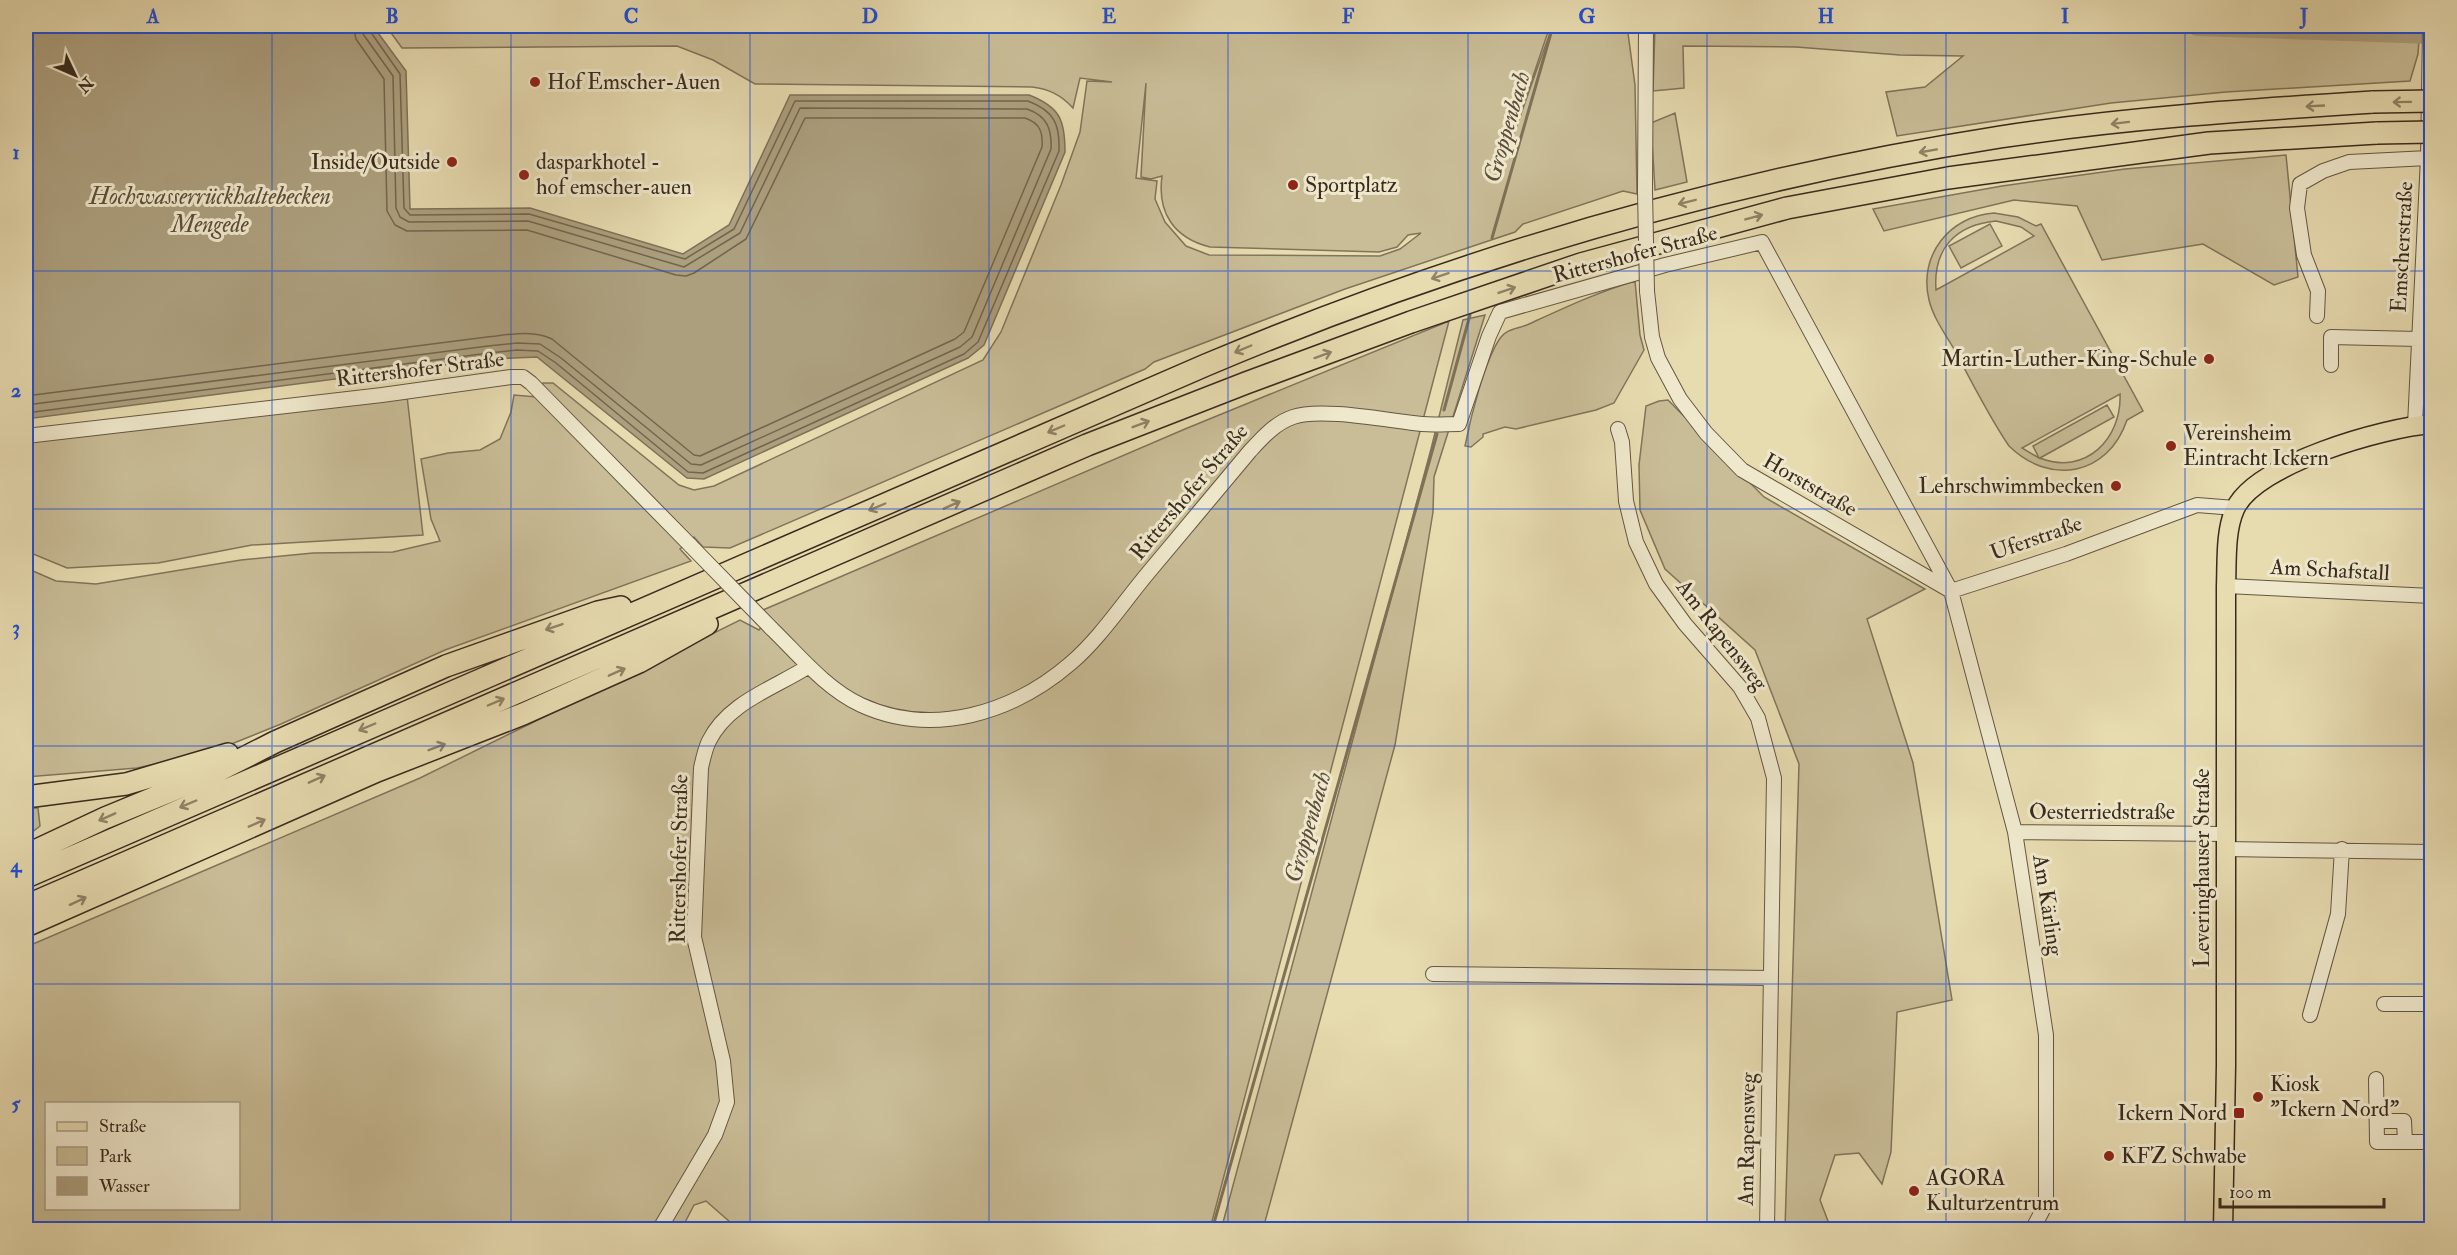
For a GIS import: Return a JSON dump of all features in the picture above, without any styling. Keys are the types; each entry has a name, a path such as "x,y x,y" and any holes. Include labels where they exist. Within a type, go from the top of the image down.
{"highway":[{"path":"26,877 1280,333 1365,301 1574,232 1785,178 2001,137 2213,111 2432,101"},
{"path":"26,906 356,761 783,579 1086,445 1268,375 1581,264 1787,208 1948,178 2209,143 2432,132"},
{"path":"26,926 377,771 523,714 639,662 783,579"},
{"path":"26,855 105,818 212,774 275,742 446,666 598,612 672,595"},
{"path":"26,797 126,784 246,748 275,742"}],"main road":[{"path":"2235,508 2257,483 2281,468 2376,435 2423,424"},
{"name":"Leveringhauser Straße","path":"2223,1230 2226,1065 2226,586 2228,541 2235,508"}],"street":[{"name":"Horststraße","path":"1646,26 1647,291 1652,337 1658,358 1680,399 1713,441 1742,470 1951,591"},
{"name":"Emscherstraße","path":"2423,424 2418,339 2427,244 2430,26"},
{"name":"Emscherstraße","path":"2317,316 2318,291 2304,255 2297,208 2300,184 2323,171 2349,162 2427,158"},
{"name":"Rittershofer Straße","path":"26,436 382,395 511,377 523,378 531,383 771,628 836,690 860,704 887,715 922,721 954,719 987,711 1028,695 1072,662 1264,435 1282,423 1305,414 1344,415 1426,424 1459,424 1489,336 1500,312 1665,265 1762,242 1951,591"},
{"name":"Emscherstraße","path":"2331,365 2331,337 2418,339"},
{"name":"Am Rapensweg","path":"1618,429 1622,442 1626,501 1636,542 1656,584 1685,624 1740,687 1758,718 1774,778 1767,1230"},
{"name":"Uferstraße","path":"1951,591 2066,554 2196,505 2235,508"},
{"name":"Am Schafstall","path":"2226,586 2432,596"},
{"name":"Am Kärling","path":"1951,591 2015,832 2046,1035 2046,1204 2032,1230"},
{"name":"Rittershofer Straße","path":"659,1230 715,1135 727,1102 723,1060 694,937 701,768 709,741 733,711 743,702 809,666"},
{"name":"Oesterriedstraße","path":"2015,832 2432,852"},
{"path":"2310,1015 2338,914 2342,849"},
{"path":"1433,974 1770,978"},
{"path":"2384,1004 2432,1004"},
{"path":"2376,1079 2377,1142 2432,1142"},
{"path":"2378,1121 2404,1121 2405,1142"}],"green space":[{"path":"386,26 1550,26 1505,159 1552,27 1627,26 1635,85 1637,194 1623,191 1523,224 1515,232 1345,289 1154,362 1145,369 730,548 703,547 694,537 680,549 691,561 445,650 281,724 214,751 137,768 26,777 26,568 56,581 96,584 241,560 313,553 393,552 440,541 431,519 421,459 448,453 480,450 500,439 511,412 514,395 537,397 543,383 553,383 679,485 694,490 714,486 983,360 1001,332 1061,185 1080,132 1087,81 1112,82 1080,78 1073,108 1054,93 1032,87 755,84 713,60 677,46 402,48","holes":["1146,83 1141,177 1151,179 1162,176 1162,201 1171,222 1187,237 1210,247 1379,252 1397,247 1408,235 1421,233 1400,249 1380,256 1209,255 1186,246 1165,222 1155,199 1157,181 1136,178"]},
{"path":"1655,26 2420,26 2418,54 2410,81 2226,92 2111,103 1897,136 1886,92 1925,87 1963,56 1900,55 1796,47 1683,46 1684,88 1653,91"},
{"path":"1675,113 1687,182 1655,190 1651,123"},
{"path":"2286,155 2298,277 2274,285 2203,244 2102,260 2077,206 2014,200 1884,231 1873,209 2002,186 2125,169"},
{"path":"1994,213 2018,217 2036,226 2041,224 2143,411 2127,420 2118,439 2106,453 2092,463 2076,469 2059,470 2042,467 2025,459 2009,446 1933,313 1927,283 1928,268 1933,253 1951,230 1978,216","holes":["1996,221 2021,227 2034,236 1936,290 1938,262 1950,242 1969,228","2120,394 2115,426 2098,450 2086,458 2072,462 2056,462 2040,458 2114,417 2107,405 2033,446 2039,458 2022,448"]},
{"path":"1990,224 2002,246 1961,268 1949,246"},
{"path":"1635,281 1640,335 1644,350 1614,403 1596,410 1516,429 1505,427 1483,434 1483,437 1471,447 1465,446 1474,406 1489,359 1504,334 1594,295"},
{"path":"1485,315 1434,477 1433,512 1395,745 1263,1229 1221,1230 1431,449 1463,320"},
{"path":"1449,321 1210,1229 738,1229 706,1201 694,1205 681,1230 26,1229 28,1078 26,1073 26,947 420,778 740,620 759,630 768,618 763,610 1185,429"},
{"path":"407,396 423,535 252,545 158,563 67,568 26,551 26,443"},
{"path":"1668,400 1764,497 1925,589 1867,619 1913,763 1952,1000 1897,1012 1891,1152 1882,1184 1859,1153 1835,1155 1820,1200 1831,1229 1785,1229 1799,764 1755,650 1665,569 1640,510 1639,465 1646,406"},
{"path":"26,808 38,808 40,826 26,837"}],"water":[{"name":"Hochwasserrückhaltebecken Mengede","path":"26,26 373,26 406,71 410,209 530,208 683,254 729,225 790,95 1029,95 1048,104 1059,116 1064,131 1065,152 984,345 968,358 704,479 687,478 537,357 490,359 26,419"}],"waterway":[{"name":"Groppenbach","path":"1492,238 1553,26"},
{"path":"2197,26 2432,34"},
{"name":"Groppenbach","path":"1444,410 1470,315"},
{"name":"Groppenbach","path":"1212,1230 1437,434"}],"place":[{"name":"Hof Emscher-Auen","path":"535,82"},
{"name":"Inside/Outside","path":"452,162"},
{"name":"dasparkhotel - hof emscher-auen","path":"524,175"},
{"name":"Sportplatz","path":"1293,185"},
{"name":"Martin-Luther-King-Schule","path":"2209,359"},
{"name":"Vereinsheim Eintracht Ickern","path":"2171,446"},
{"name":"Lehrschwimmbecken","path":"2116,486"},
{"name":"Kiosk \"Ickern Nord\"","path":"2258,1097"},
{"name":"Ickern Nord","path":"2239,1113"},
{"name":"KFZ Schwabe","path":"2109,1156"},
{"name":"AGORA Kulturzentrum","path":"1914,1191"}]}
